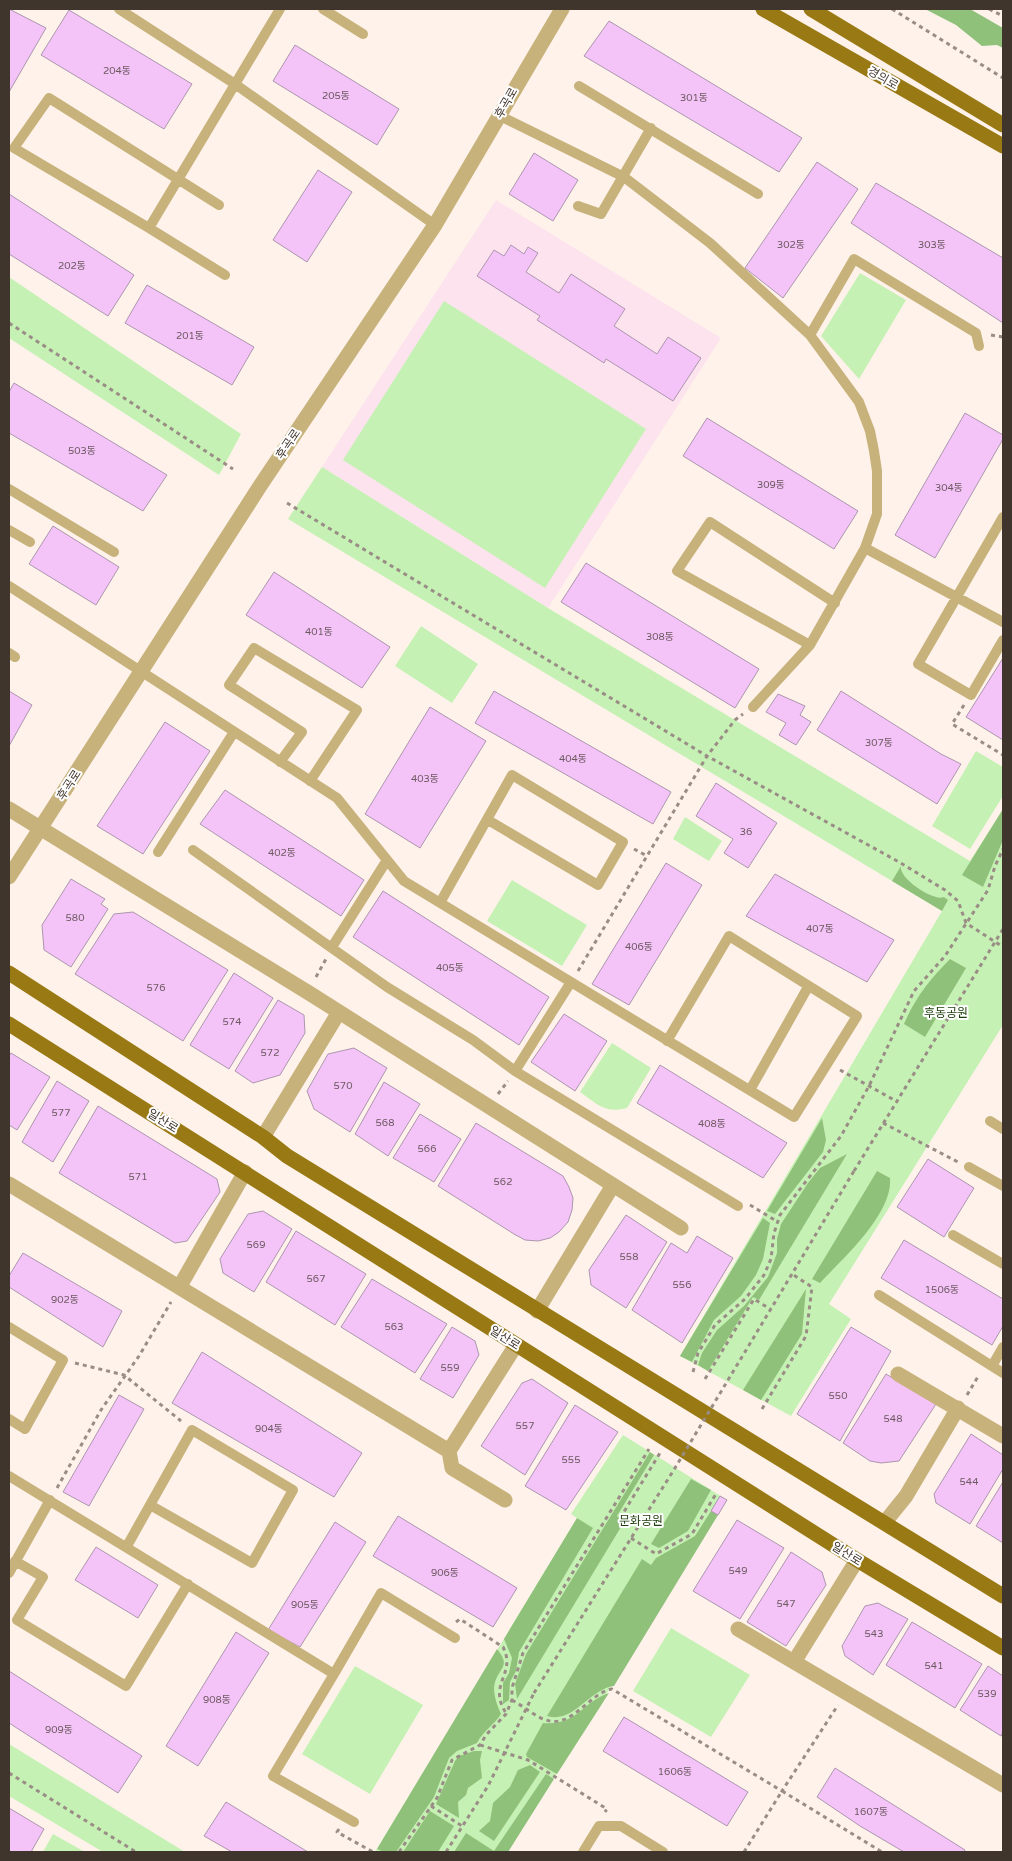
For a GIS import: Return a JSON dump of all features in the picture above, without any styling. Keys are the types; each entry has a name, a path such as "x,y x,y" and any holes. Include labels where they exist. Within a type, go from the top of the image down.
{"main road":[{"name":"경의로","path":"763,9 1003,146"},
{"name":"경의로","path":"811,9 1003,125"},
{"path":"9,973 263,1137 288,1156 1003,1596"},
{"name":"일산로","path":"9,1024 857,1560 1003,1648"}],"street":[{"name":"후곡로","path":"9,877 260,486 435,225 562,9"},
{"path":"9,809 340,1012 682,1228"},
{"path":"263,1137 340,1012"},
{"path":"180,1286 245,1172"},
{"path":"9,1184 180,1286 449,1451"},
{"path":"538,1311 613,1185"},
{"path":"505,1500 452,1468 449,1451 516,1344"},
{"path":"898,1374 1003,1436"},
{"path":"885,1522 906,1496 958,1408"},
{"path":"794,1662 857,1560"},
{"path":"738,1629 1003,1785"}],"lane":[{"path":"119,9 236,84 435,225"},
{"path":"149,228 280,9"},
{"path":"322,9 363,34"},
{"path":"579,86 652,128 758,194"},
{"path":"220,205 49,98 14,148 225,275"},
{"path":"498,115 624,177 710,242 810,335 859,402 870,430 877,472 877,514 865,548 810,645 754,707"},
{"path":"578,206 601,214 652,128"},
{"path":"810,335 854,259 976,333 979,346"},
{"path":"9,489 114,552"},
{"path":"1003,517 918,664 971,695 1003,640"},
{"path":"810,645 677,571 710,522 835,603"},
{"path":"9,530 30,542"},
{"path":"865,548 1003,622"},
{"path":"9,586 338,798 404,881 668,1041 794,1116 857,1016 728,936 668,1041"},
{"path":"280,762 302,732 229,685 254,648 357,710 310,781"},
{"path":"158,852 234,732"},
{"path":"440,902 512,776 623,842 598,885 488,820"},
{"path":"193,850 387,987 473,1040 516,1071 738,1206"},
{"path":"332,947 387,860"},
{"path":"516,1071 571,982"},
{"path":"750,1090 808,987"},
{"path":"990,1121 1003,1129"},
{"path":"969,1167 1003,1186"},
{"path":"953,1235 1003,1264"},
{"path":"879,1295 1003,1373"},
{"path":"9,1327 63,1360 25,1429 9,1420"},
{"path":"992,1366 1003,1347"},
{"path":"127,1546 192,1430 293,1490 252,1563 150,1505"},
{"path":"9,1476 127,1546 334,1674"},
{"path":"9,1572 50,1500"},
{"path":"15,1561 43,1577 17,1620 126,1686 188,1584"},
{"path":"354,1822 273,1776 381,1593 452,1635"},
{"path":"584,1852 599,1826 622,1826 646,1848 663,1852"}],"path":[{"path":"892,9 1003,78"},
{"path":"990,9 1003,16"},
{"path":"9,322 233,469"},
{"path":"287,503 707,756 899,862 945,890 958,902 966,923 1003,947"},
{"path":"971,695 952,724 1003,755"},
{"path":"571,982 707,756 735,720 754,707"},
{"path":"694,1372 698,1353 715,1325 745,1299 764,1275 771,1258 778,1222 785,1209 841,1136 869,1086 914,990 945,956 988,890 1003,849"},
{"path":"446,1852 488,1786 534,1693 639,1526 1003,928"},
{"path":"309,993 332,947"},
{"path":"828,1062 896,1102"},
{"path":"489,1107 516,1071"},
{"path":"883,1123 969,1167"},
{"path":"738,1206 742,1200 778,1222"},
{"path":"762,1409 806,1336 812,1287 792,1274"},
{"path":"50,1500 101,1410 124,1374 139,1356 180,1286"},
{"path":"705,1379 754,1300 770,1309"},
{"path":"63,1360 124,1374 192,1430"},
{"path":"958,1408 982,1371 992,1366"},
{"path":"399,1852 432,1806 452,1760 480,1745 486,1734 499,1723 506,1713 512,1700 512,1688 523,1653 651,1446"},
{"path":"639,1526 622,1515 663,1449"},
{"path":"631,1538 656,1554 692,1534 717,1492"},
{"path":"452,1635 454,1624 460,1619 502,1647 508,1660 508,1667 500,1683 499,1692 506,1713"},
{"path":"512,1700 545,1720 557,1721 568,1718 597,1694 612,1689 882,1852"},
{"path":"744,1852 845,1693"},
{"path":"480,1745 528,1760 607,1809 599,1826"},
{"path":"9,1773 136,1852"},
{"path":"432,1806 462,1826"}],"shaded area":[{"path":"496,200 721,338 548,608 322,467"}],"green space":[{"path":"925,9 970,9 1003,28 1003,48 997,45 982,46 956,25"},
{"path":"860,273 906,300 859,379 821,336"},
{"path":"9,277 241,434 219,475 9,338"},
{"path":"444,301 646,429 545,588 343,460"},
{"name":"후동공원","path":"322,467 548,608 970,861 1003,809 1003,1025 829,1304 851,1319 791,1416 680,1356 942,911 288,519"},
{"path":"421,626 478,664 452,703 395,666"},
{"path":"976,751 1003,767 1003,796 970,849 932,826"},
{"path":"1003,809 1003,840 983,887 962,875"},
{"path":"685,817 722,841 709,861 673,839"},
{"path":"901,866 905,877 918,888 925,893 939,898 944,897 948,900 942,911 892,881"},
{"path":"512,880 587,925 562,966 487,921"},
{"path":"950,959 966,968 925,1037 904,1024 924,989"},
{"path":"612,1043 651,1068 627,1108 619,1110 602,1107 580,1092"},
{"path":"822,1118 826,1140 823,1152 775,1214 767,1211"},
{"path":"847,1154 759,1300 753,1297 708,1371 698,1365 702,1353 717,1330 744,1306 768,1277 777,1253 777,1239 781,1224 808,1183 820,1168"},
{"path":"877,1171 890,1178 889,1192 884,1206 865,1235 820,1283 812,1279"},
{"path":"763,1218 770,1223 763,1259 756,1275 741,1296 714,1320 692,1362 680,1356"},
{"path":"806,1289 802,1334 761,1400 743,1390"},
{"name":"문화공원","path":"623,1435 727,1500 508,1852 375,1852 577,1518 571,1514"},
{"path":"650,1452 654,1455 617,1516 624,1522 517,1699 515,1684 526,1654"},
{"path":"691,1479 711,1490 688,1531 659,1548 651,1544"},
{"path":"711,1511 718,1515 614,1686 605,1688 565,1715 557,1717 547,1716 642,1559 651,1565 656,1558 695,1536"},
{"path":"577,1518 593,1528 519,1652 516,1671 510,1682 509,1700 503,1704 503,1683 509,1673 512,1658 504,1639"},
{"path":"671,1628 750,1675 711,1737 633,1691"},
{"path":"497,1649 504,1663 494,1686 495,1698 501,1714 477,1743 457,1751 449,1758 434,1797 396,1852 384,1852 377,1849"},
{"path":"355,1666 423,1705 370,1794 302,1754"},
{"path":"609,1693 557,1774 527,1757 526,1754 543,1723 564,1721"},
{"path":"9,1744 185,1852 103,1852 9,1796"},
{"path":"474,1751 482,1751 480,1760 482,1778 468,1788 466,1795 458,1802 459,1818 436,1804 455,1761 459,1756"},
{"path":"530,1765 540,1772 494,1841 479,1831 490,1821 493,1803 510,1787 518,1770"},
{"path":"546,1774 554,1779 508,1852 454,1852 466,1833 494,1851"},
{"path":"430,1811 454,1826 438,1852 403,1852"},
{"path":"53,1834 85,1852 43,1852"}],"building":[{"path":"9,9 46,28 9,92"},
{"path":"69,10 192,84 164,129 41,55"},
{"path":"609,21 802,138 779,172 584,56"},
{"path":"295,45 399,109 377,145 273,81"},
{"path":"534,153 578,180 553,221 509,194"},
{"path":"817,162 858,189 783,298 745,268"},
{"path":"318,170 352,192 307,262 273,240"},
{"path":"876,183 1003,258 1003,323 851,223"},
{"path":"9,194 134,275 108,316 9,254"},
{"path":"511,245 524,254 528,247 538,253 526,272 559,293 571,274 625,309 614,326 657,354 668,337 701,358 673,401 606,359 604,363 537,320 540,316 477,276 494,250 504,256"},
{"path":"147,285 254,347 232,385 125,323"},
{"path":"14,383 167,475 143,511 9,433 9,392"},
{"path":"965,413 1003,435 1003,439 935,558 895,535"},
{"path":"707,418 858,511 834,549 683,456"},
{"path":"53,526 119,567 96,605 29,564"},
{"path":"586,563 759,669 735,708 561,602"},
{"path":"274,572 390,647 362,688 246,615"},
{"path":"1003,658 1003,740 966,717"},
{"path":"9,691 32,705 9,746"},
{"path":"494,691 671,792 653,824 475,723"},
{"path":"841,691 941,754 961,764 937,804 817,730"},
{"path":"778,694 805,706 800,715 811,722 796,745 779,735 786,723 766,712"},
{"path":"430,707 486,741 420,848 365,814"},
{"path":"165,722 210,751 143,854 97,826"},
{"path":"716,783 777,823 748,868 724,853 733,839 696,816"},
{"path":"225,790 364,880 341,916 200,824"},
{"path":"666,863 702,885 629,1005 592,984"},
{"path":"775,874 894,940 867,982 746,916"},
{"path":"71,879 105,899 101,904 108,909 71,967 44,950 42,925"},
{"path":"383,891 549,997 519,1045 353,937"},
{"path":"133,912 228,970 183,1041 75,974 114,914"},
{"path":"234,973 273,998 229,1069 190,1045"},
{"path":"278,1000 304,1015 305,1033 280,1075 253,1083 235,1071"},
{"path":"564,1014 607,1041 575,1091 531,1062"},
{"path":"354,1048 387,1068 350,1132 314,1109 307,1091 328,1054"},
{"path":"11,1053 50,1077 17,1130 9,1125 9,1056"},
{"path":"660,1065 787,1143 763,1178 637,1103"},
{"path":"57,1081 89,1101 53,1162 22,1142"},
{"path":"384,1082 420,1104 388,1156 355,1134"},
{"path":"98,1106 217,1179 220,1192 187,1241 175,1243 59,1173"},
{"path":"420,1114 461,1139 434,1182 393,1158"},
{"path":"476,1123 563,1176 573,1198 568,1222 559,1232 550,1238 538,1241 525,1240 438,1186"},
{"path":"928,1159 974,1188 944,1237 897,1207"},
{"path":"263,1211 292,1229 254,1292 223,1273 220,1259 248,1214"},
{"path":"626,1215 667,1242 626,1308 591,1285 589,1270"},
{"path":"296,1231 366,1274 335,1325 266,1282"},
{"path":"697,1236 733,1258 682,1343 632,1310 671,1243 687,1253"},
{"path":"904,1240 1003,1299 1003,1326 992,1345 881,1278"},
{"path":"23,1253 122,1311 103,1347 9,1287 9,1276"},
{"path":"372,1279 447,1324 415,1373 341,1327"},
{"path":"452,1327 475,1341 479,1355 453,1398 420,1379"},
{"path":"851,1327 891,1351 840,1441 797,1414"},
{"path":"202,1352 362,1453 334,1497 172,1403"},
{"path":"886,1374 936,1404 899,1461 881,1463 870,1461 843,1443"},
{"path":"532,1379 568,1403 525,1475 481,1446 522,1383"},
{"path":"119,1395 144,1409 89,1506 63,1492"},
{"path":"575,1405 618,1432 566,1510 525,1486"},
{"path":"971,1434 1003,1455 1003,1469 970,1524 936,1503 934,1494"},
{"path":"1003,1482 1003,1543 976,1526"},
{"path":"720,1496 727,1500 718,1515 711,1511"},
{"path":"398,1516 517,1588 493,1627 373,1556"},
{"path":"737,1520 784,1548 740,1619 693,1591"},
{"path":"335,1522 366,1542 300,1647 268,1630"},
{"path":"96,1547 158,1585 138,1618 75,1580"},
{"path":"791,1552 822,1572 826,1585 786,1646 747,1622"},
{"path":"878,1603 908,1619 873,1675 845,1656 842,1646 865,1606"},
{"path":"912,1622 982,1664 955,1708 886,1665"},
{"path":"236,1632 269,1653 198,1766 166,1746"},
{"path":"988,1666 1003,1676 1003,1732 1001,1736 960,1710"},
{"path":"9,1671 142,1756 118,1793 9,1723"},
{"path":"624,1717 748,1792 727,1826 603,1751"},
{"path":"835,1768 965,1850 964,1852 904,1852 860,1826 817,1797"},
{"path":"226,1802 308,1852 232,1852 204,1836"},
{"path":"9,1808 44,1829 31,1852 9,1852"}]}
